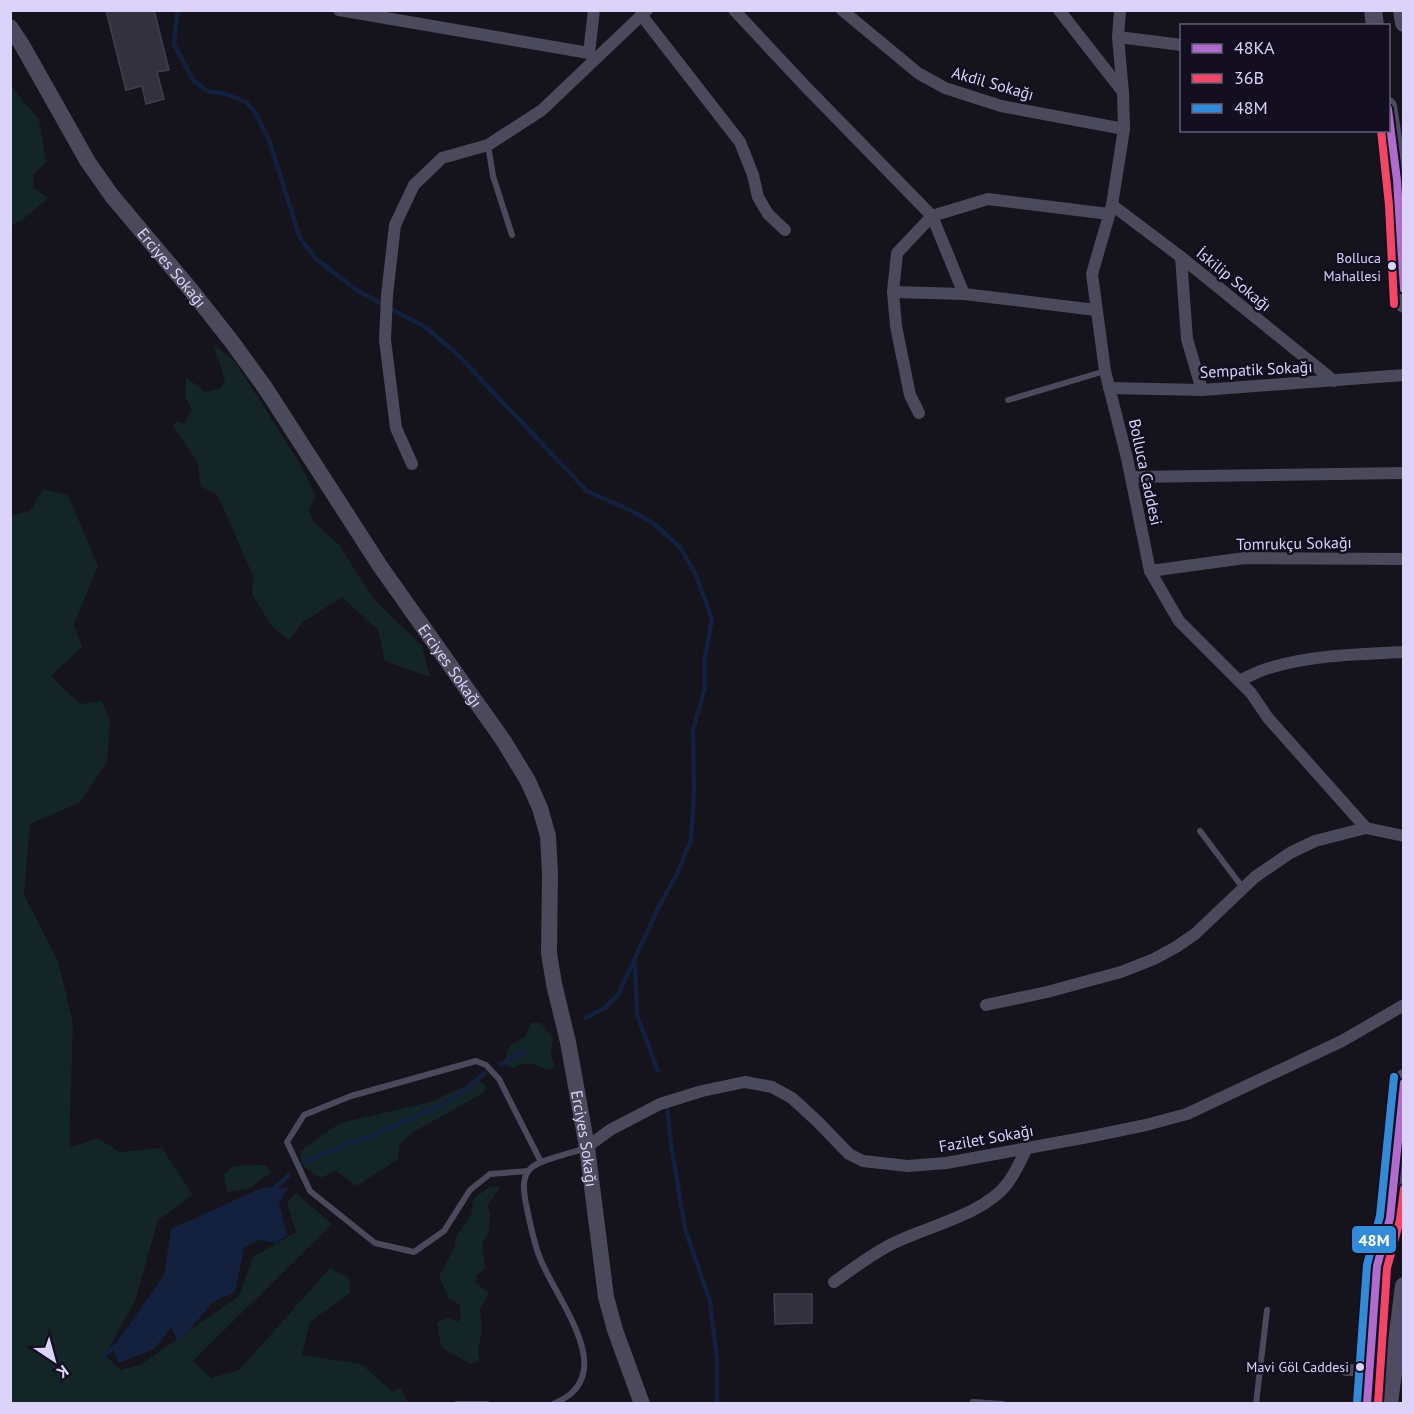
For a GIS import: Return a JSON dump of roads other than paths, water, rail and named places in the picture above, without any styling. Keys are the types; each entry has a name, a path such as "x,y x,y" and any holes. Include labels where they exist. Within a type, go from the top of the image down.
{"main road":[{"path":"1402,10 1404,23"},
{"path":"1390,108 1398,127 1404,304"},
{"path":"1367,1404 1377,1266 1390,1218 1404,1078"},
{"path":"1389,1404 1404,1286"}],"street":[{"path":"339,10 592,56"},
{"path":"592,56 594,10"},
{"path":"734,10 932,216 964,294"},
{"name":"Akdil Sokağı","path":"842,10 918,73 945,88 1001,106 1124,129"},
{"path":"1059,10 1123,93"},
{"name":"Bolluca Caddesi","path":"1120,10 1118,37 1124,129 1111,210 1092,274 1105,371 1131,477 1150,571 1179,621 1251,693 1268,718 1366,828"},
{"path":"412,464 396,428 385,340 385,312 395,225 414,185 442,158 488,145 542,110 592,56 645,13 740,142 758,197 768,214 786,230"},
{"name":"Erciyes Sokağı","path":"10,27 88,162 112,196 163,255 232,342 266,389 380,566 503,740 528,781 540,808 548,836 549,954 587,1147 606,1296 615,1330 642,1404"},
{"path":"1118,37 1180,45"},
{"path":"919,413 910,395 896,326 893,291 897,253 932,216 988,199 1111,210"},
{"name":"İskilip Sokağı","path":"1111,210 1181,257 1334,381"},
{"path":"1181,257 1187,339 1203,390"},
{"path":"893,291 964,294 1096,310"},
{"name":"Sempatik Sokağı","path":"1109,388 1203,390 1404,375"},
{"path":"1131,477 1404,473"},
{"name":"Tomrukçu Sokağı","path":"1150,571 1245,558 1404,559"},
{"path":"1239,681 1267,668 1301,660 1341,654 1404,652"},
{"path":"986,1005 1111,975 1154,959 1195,934 1255,877 1290,853 1315,841 1366,828 1404,836"},
{"name":"Fazilet Sokağı","path":"587,1147 610,1130 660,1104 702,1091 745,1082 772,1087 792,1098 818,1121 849,1154 863,1161 908,1167 946,1163 1088,1137 1187,1114 1342,1041 1404,1005"},
{"path":"834,1282 865,1259 892,1244 968,1212 989,1200 1006,1185 1027,1148"},
{"path":"1346,1370 1393,1371"}],"lane":[{"path":"488,145 493,176 512,235"},
{"path":"1008,400 1105,371"},
{"path":"1200,831 1244,888"},
{"path":"528,1170 490,1174 470,1191 444,1231 414,1252 375,1243 310,1191 287,1142 304,1115 351,1096 476,1061 486,1065 499,1079 541,1162"},
{"path":"553,1404 573,1392 581,1382 585,1371 585,1358 578,1333 539,1257 523,1189 524,1179 528,1170 535,1164 587,1147"},
{"path":"1256,1404 1267,1310"},
{"path":"457,1404 470,1402 488,1404"},
{"path":"973,1402 1003,1404"}],"water":[{"path":"264,1187 288,1188 279,1203 287,1235 276,1243 258,1240 244,1248 235,1292 214,1301 182,1339 178,1341 171,1328 154,1349 119,1363 112,1349 164,1275 171,1229"}],"waterway":[{"path":"179,10 174,44 193,80 207,91 226,94 246,102 255,112 269,140 300,238 316,259 358,291 425,327 455,352 587,491 632,511 654,524 680,547 696,575 712,619 705,657 705,688 693,730 694,792 691,840 677,874 658,908 618,995 605,1008 586,1018"},
{"path":"635,963 637,1015 658,1071"},
{"path":"501,1064 525,1050"},
{"path":"303,1162 378,1133 452,1100 485,1073"},
{"path":"667,1107 685,1229 710,1301 717,1360 717,1404"},
{"path":"271,1191 289,1175"},
{"path":"105,1355 117,1345"}],"place":[{"name":"Bolluca Mahallesi","path":"1392,266"},
{"name":"Mavi Göl Caddesi","path":"1360,1367"}]}
